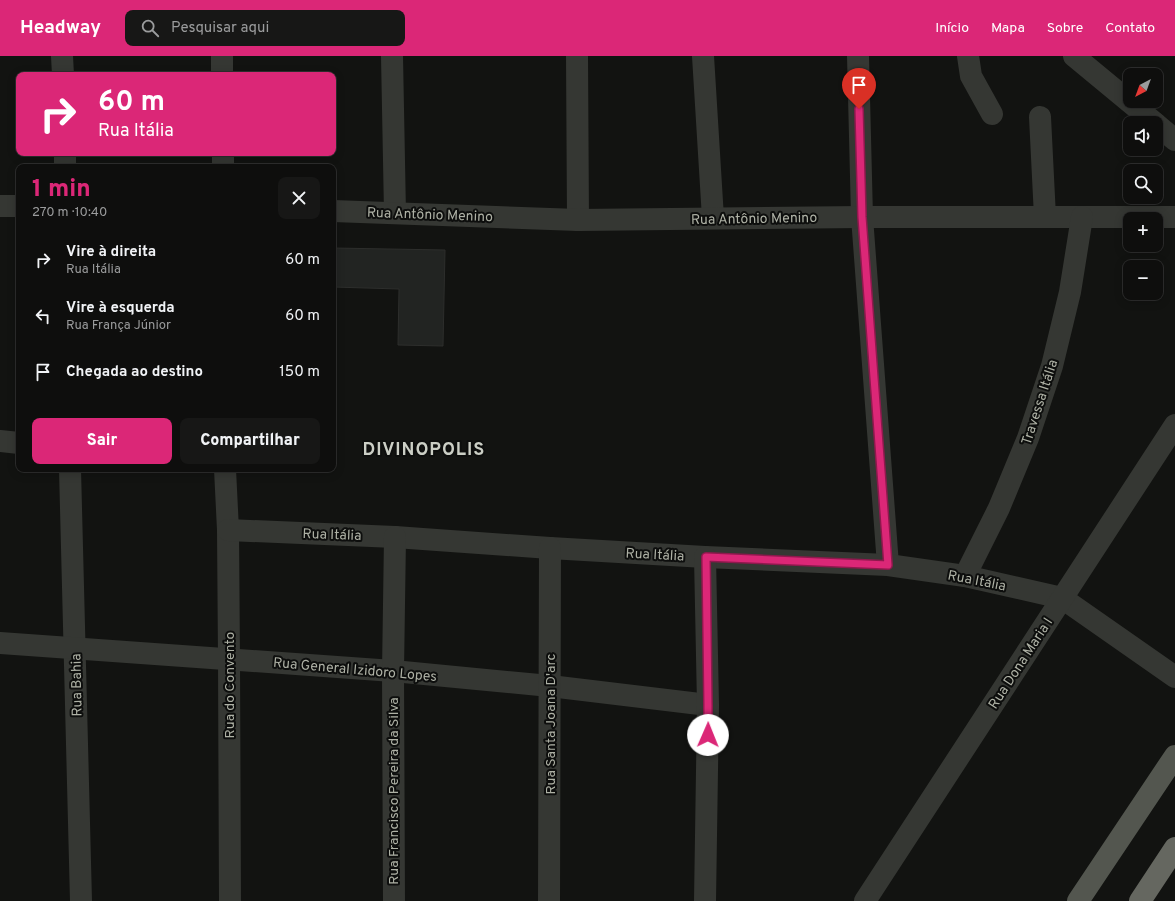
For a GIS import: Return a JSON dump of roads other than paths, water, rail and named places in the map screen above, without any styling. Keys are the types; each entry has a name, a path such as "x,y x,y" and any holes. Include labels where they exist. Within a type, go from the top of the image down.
{"highway":[{"path":"1140,901 1175,848"}],"main road":[{"path":"1078,901 1175,756"}],"street":[{"path":"62,56 63,72"},
{"path":"222,56 222,72"},
{"path":"392,56 395,213"},
{"path":"577,56 578,220"},
{"path":"703,56 713,218"},
{"path":"858,56 862,217 888,565"},
{"path":"968,56 971,76 992,114"},
{"path":"1074,56 1166,130"},
{"path":"1040,118 1045,217"},
{"path":"0,206 16,206"},
{"name":"Rua Antônio Menino","path":"336,210 578,220 862,217 1175,217"},
{"name":"Travessa Itália","path":"965,576 1008,487 1028,438 1050,373 1070,292 1082,217"},
{"name":"Rua Dona Maria I","path":"865,901 1175,425"},
{"path":"0,441 16,443"},
{"name":"Rua Bahia","path":"70,472 81,901"},
{"name":"Rua do Convento","path":"225,472 228,530 230,901"},
{"name":"Rua Itália","path":"228,530 395,537 706,557 888,565 965,576 1062,598 1175,677"},
{"name":"Rua Francisco Pereira da Silva","path":"394,901 392,671 395,537"},
{"name":"Rua Santa Joana D'arc","path":"549,901 550,548"},
{"path":"705,901 708,705 706,557"},
{"name":"Rua General Izidoro Lopes","path":"0,643 392,671 550,686 708,705"}],"district":[{"name":"DIVINOPOLIS","path":"424,449"}]}
